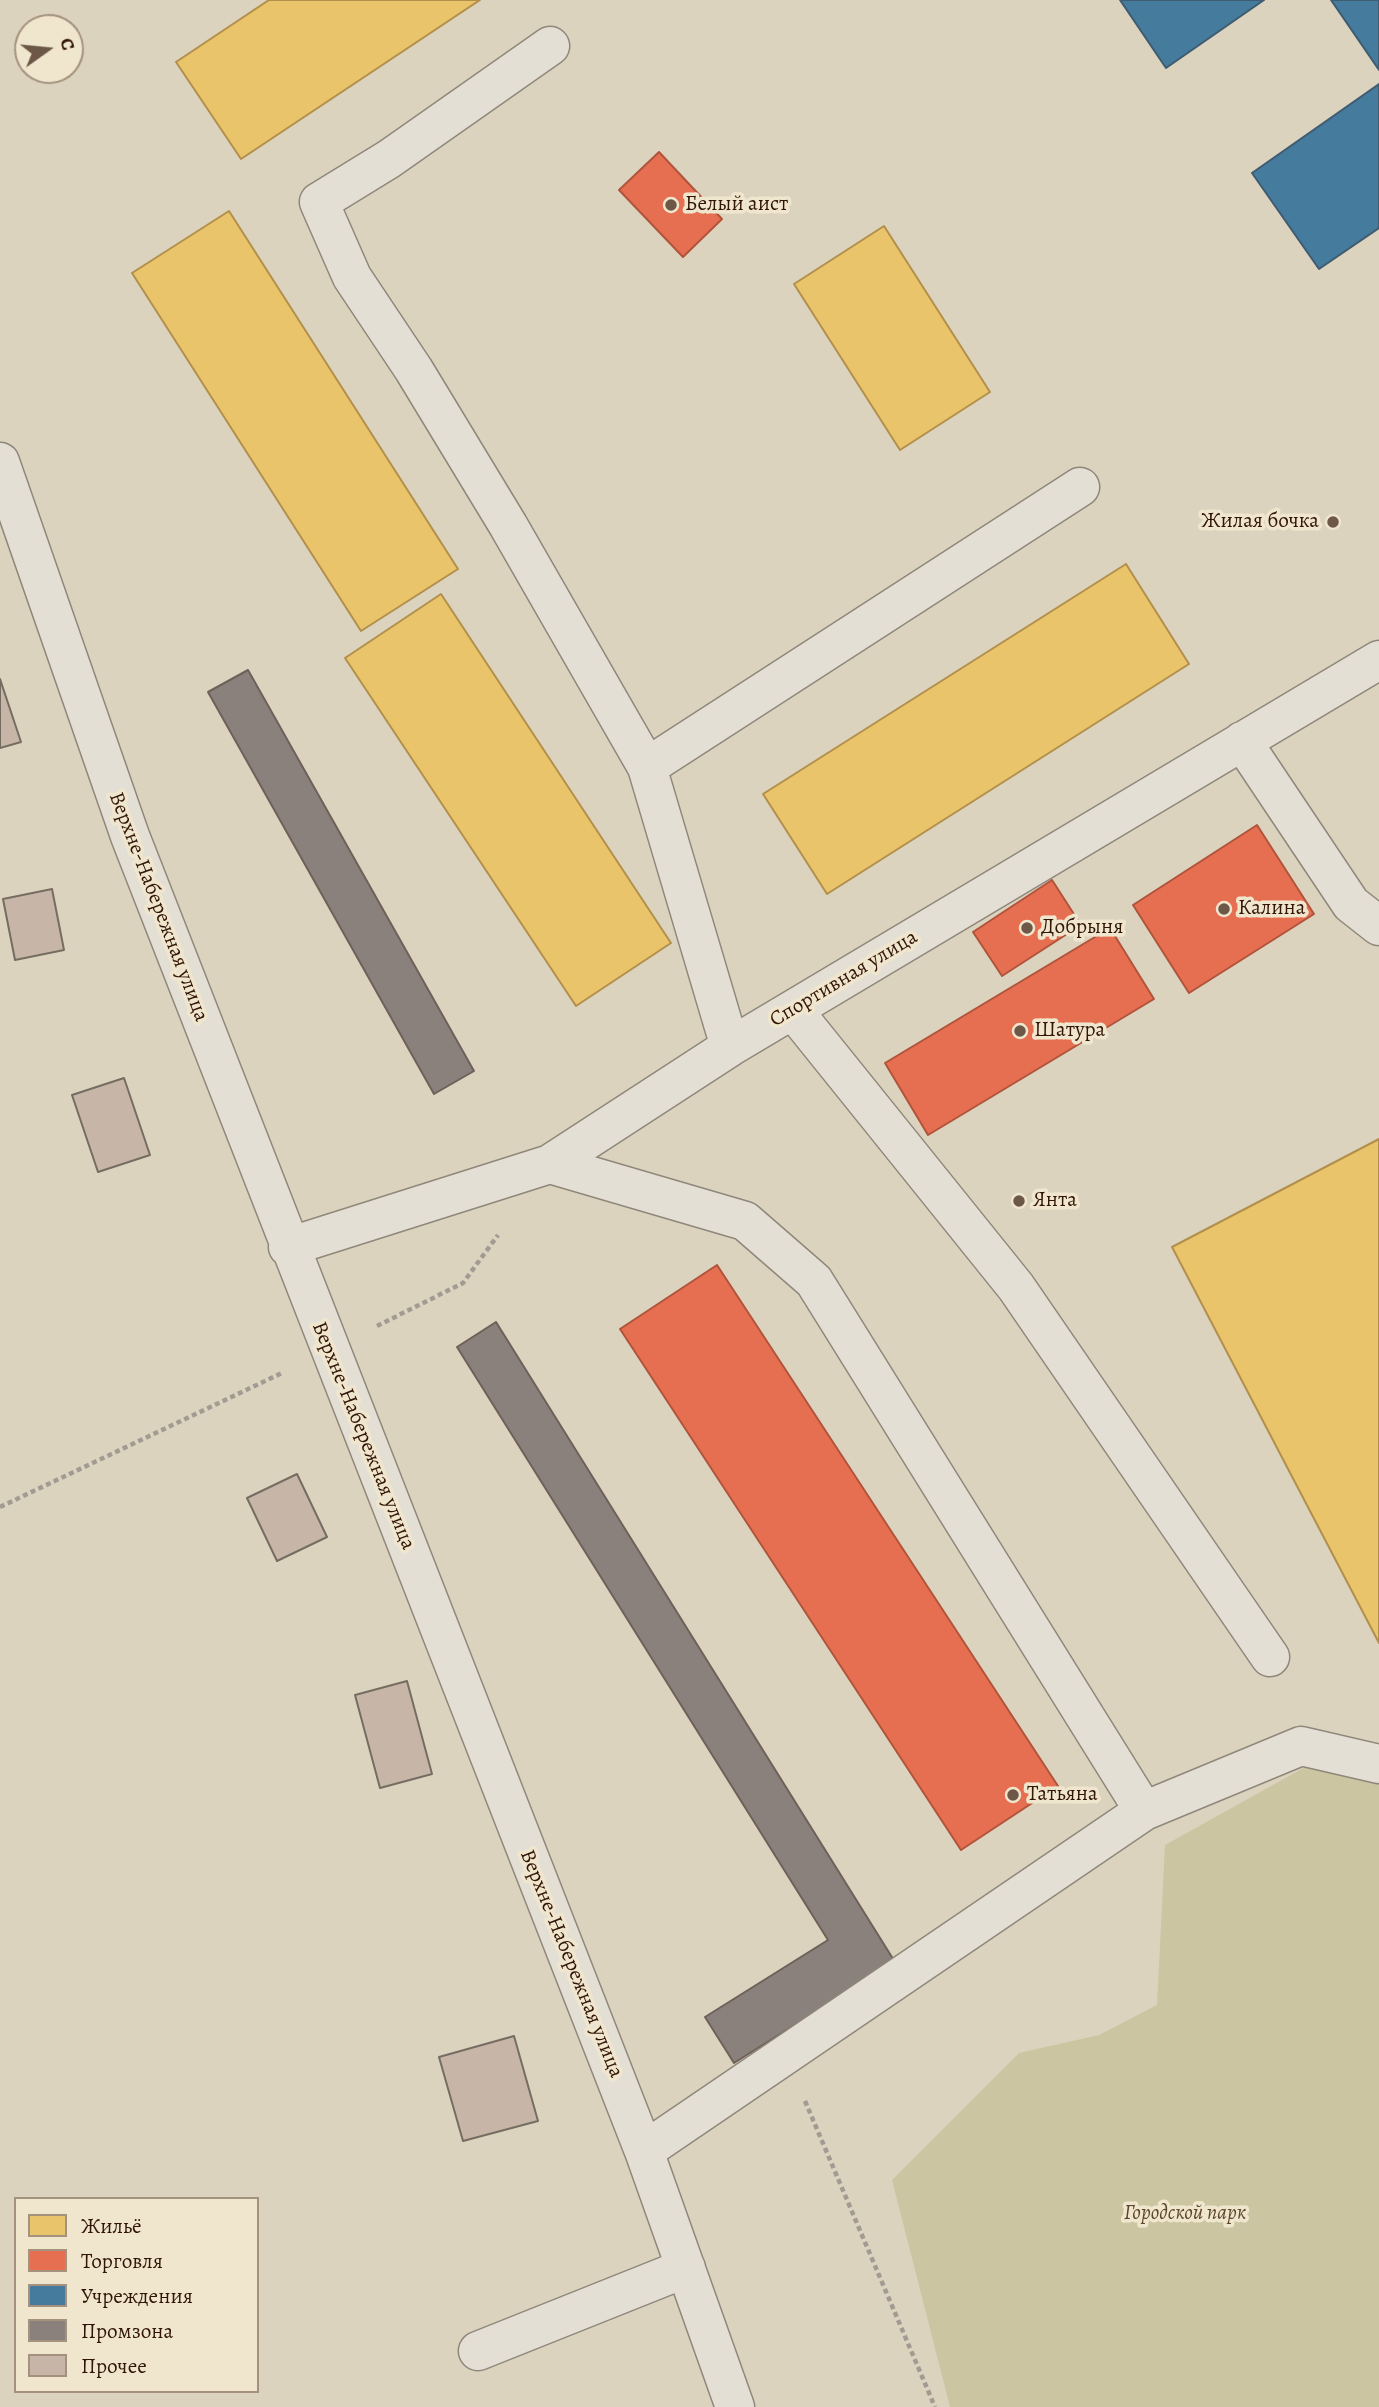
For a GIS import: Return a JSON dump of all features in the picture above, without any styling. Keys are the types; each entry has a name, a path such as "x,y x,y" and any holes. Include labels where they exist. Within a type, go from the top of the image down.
{"street":[{"path":"550,46 389,159 319,202 352,277 414,370 508,525 647,767 730,1047"},
{"name":"Верхне-Набережная улица","path":"0,462 130,836 288,1247 644,2151 735,2407"},
{"path":"647,767 1080,487"},
{"name":"Спортивная улица","path":"288,1247 550,1164 730,1047 1379,660"},
{"path":"1242,741 1351,904 1379,926"},
{"path":"793,1010 1016,1287 1270,1657"},
{"path":"550,1164 745,1221 814,1281 1144,1811"},
{"path":"644,2151 1144,1811 1301,1746 1379,1765"},
{"path":"478,2351 686,2268"}],"path":[{"path":"785,2055 935,2407"}],"green space":[{"name":"Городской парк","path":"1325,1756 1379,1771 1379,2407 950,2407 892,2180 1019,2053 1099,2035 1157,2005 1165,1845"}],"building: Жильё":[{"path":"269,0 480,0 241,159 176,62"},
{"path":"229,211 458,569 361,631 132,273"},
{"path":"884,226 990,392 900,450 794,284"},
{"path":"1126,564 1189,664 827,894 763,794"},
{"path":"441,594 671,943 576,1006 345,658"},
{"path":"1379,1139 1379,1643 1172,1247"}],"building: Торговля":[{"name":"Белый аист","path":"659,152 722,219 683,257 619,190"},
{"name":"Калина","path":"1257,825 1314,914 1189,993 1133,905"},
{"name":"Добрыня","path":"1052,880 1081,925 1002,976 973,932"},
{"name":"Шатура","path":"1110,928 1154,999 928,1135 885,1063"},
{"path":"717,1265 1058,1786 961,1850 620,1329"}],"building: Учреждения":[{"path":"1120,0 1264,0 1166,68"},
{"path":"1331,0 1379,0 1379,70"},
{"path":"1379,84 1379,228 1319,269 1252,173"}],"building: Промзона":[{"path":"248,670 474,1071 434,1094 208,692"},
{"path":"496,1322 895,1962 734,2063 705,2017 828,1940 457,1347"}],"building: Прочее":[{"path":"0,679 21,742 0,748"},
{"path":"52,889 64,950 15,960 3,899"},
{"path":"124,1078 150,1155 98,1172 72,1095"},
{"path":"297,1474 327,1537 277,1561 247,1498"},
{"path":"407,1681 432,1774 380,1788 355,1695"},
{"path":"514,2036 538,2121 463,2141 439,2057"}],"place":[{"name":"Белый аист","path":"671,205"},
{"name":"Жилая бочка","path":"1333,522"},
{"name":"Калина","path":"1224,909"},
{"name":"Добрыня","path":"1027,928"},
{"name":"Шатура","path":"1020,1031"},
{"name":"Янта","path":"1019,1201"},
{"name":"Татьяна","path":"1013,1795"}]}
